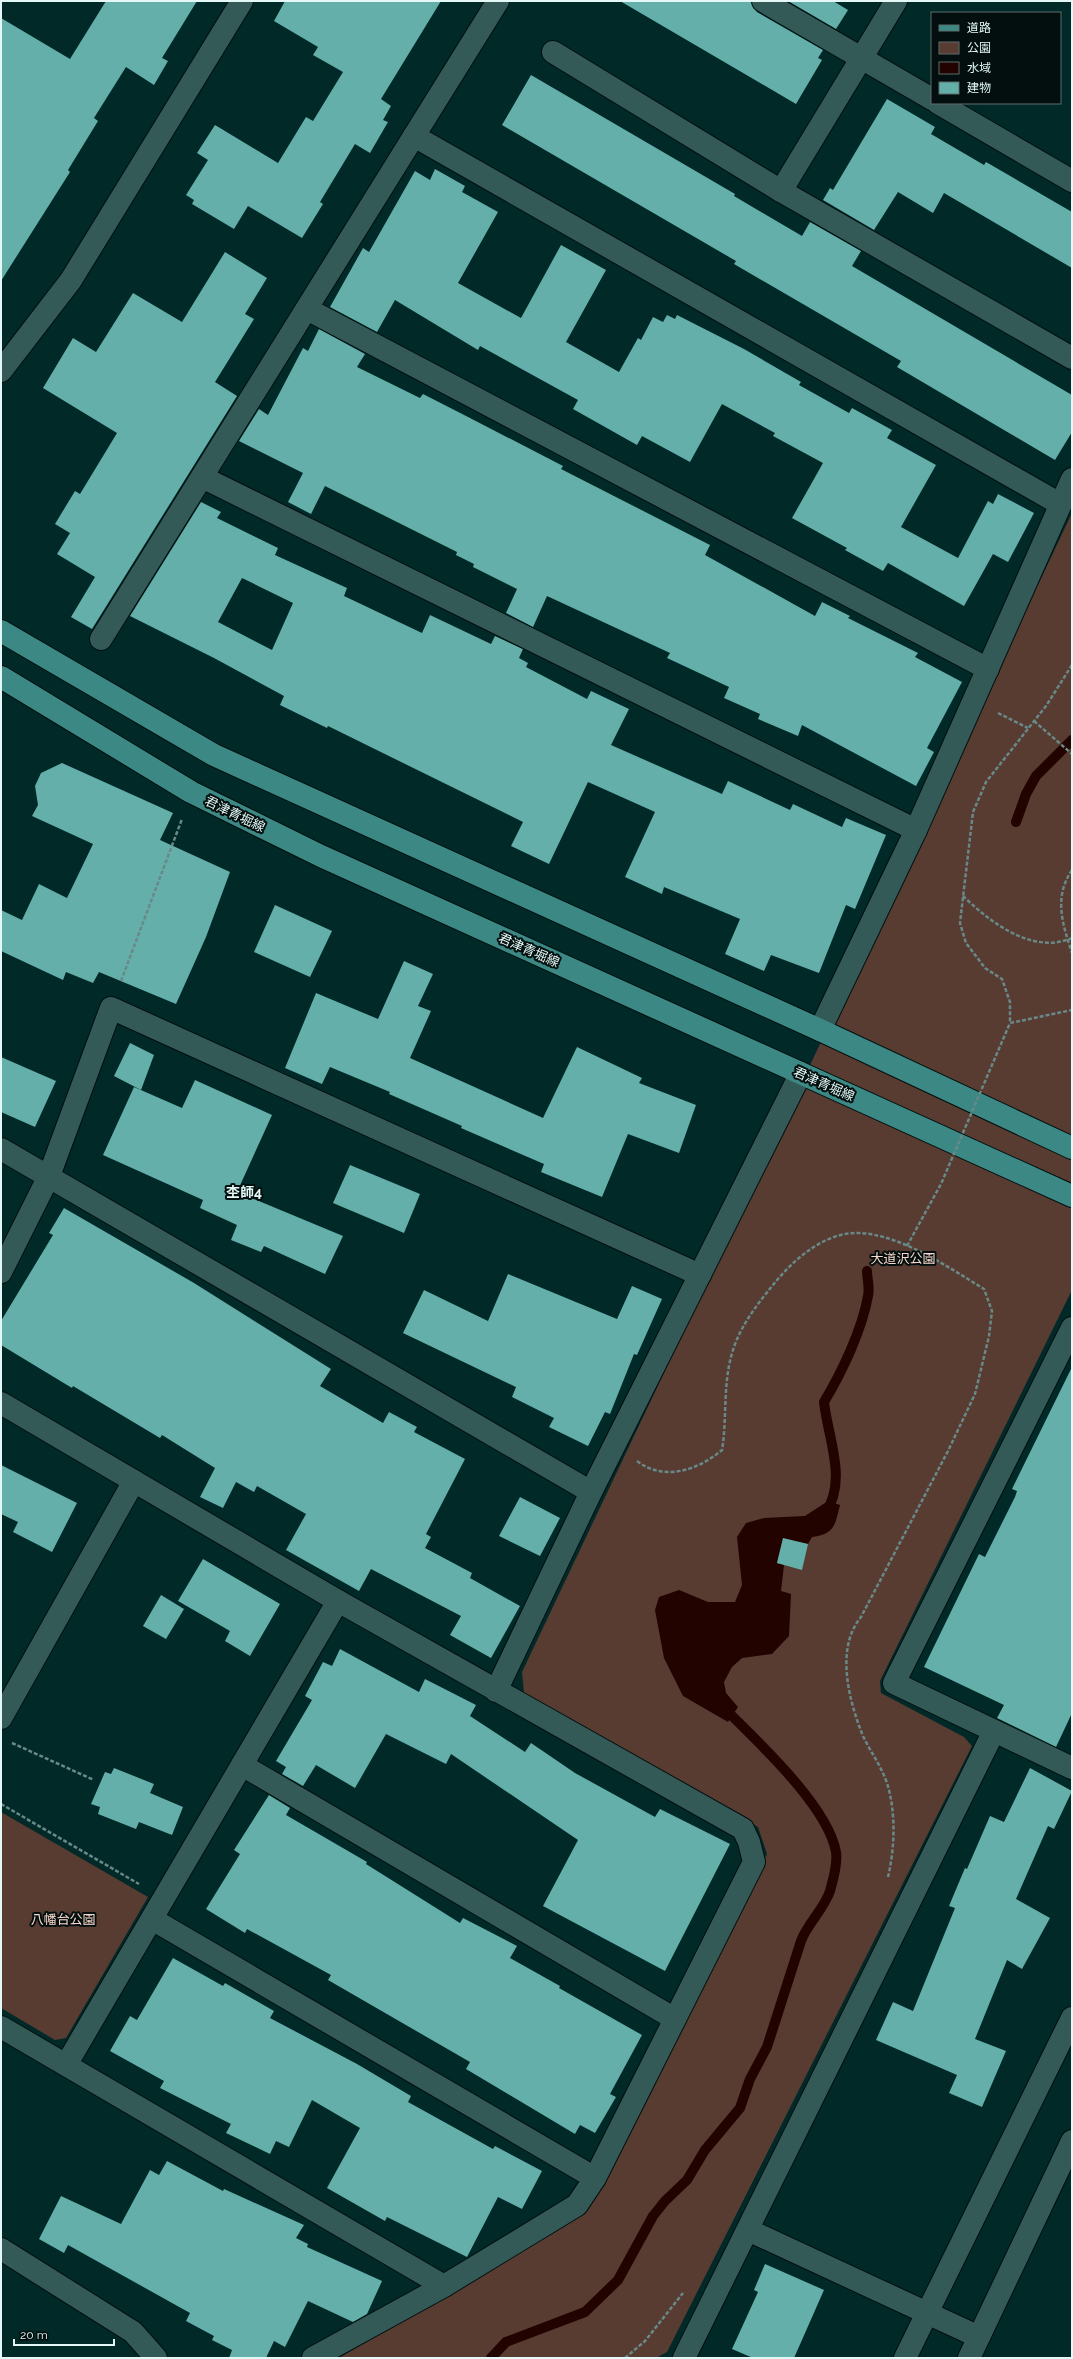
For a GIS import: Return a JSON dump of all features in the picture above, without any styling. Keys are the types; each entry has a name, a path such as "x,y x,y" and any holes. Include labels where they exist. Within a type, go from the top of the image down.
{"main road":[{"path":"1,631 214,755 820,1030 1072,1148"},
{"name":"君津青堀線","path":"1,677 205,799 321,856 1072,1196"}],"street":[{"path":"1,371 71,280 242,1"},
{"path":"101,639 498,1"},
{"path":"763,1 931,98"},
{"path":"781,191 896,1"},
{"path":"553,52 781,191 1072,358"},
{"path":"940,104 1072,181"},
{"path":"414,136 1060,504"},
{"path":"307,309 988,669"},
{"path":"202,477 916,830"},
{"path":"820,1030 916,830 1072,479"},
{"path":"1,1272 49,1176 111,1008 700,1275"},
{"path":"496,1691 614,1444 801,1073"},
{"path":"1,1150 49,1176 591,1492"},
{"path":"1072,1328 894,1683 1072,1768"},
{"path":"1,1403 338,1601 743,1829 750,1842 754,1862 595,2178 577,2205 444,2286 313,2358"},
{"path":"1,1718 134,1481"},
{"path":"66,2065 338,1601"},
{"path":"684,2358 994,1731"},
{"path":"242,1765 675,2019"},
{"path":"152,1919 595,2178"},
{"path":"905,2358 928,2314 1072,2018"},
{"path":"1,2027 444,2286"},
{"path":"969,2358 1072,2141"},
{"path":"748,2230 979,2337"},
{"path":"1,2249 133,2332 156,2358"}],"path":[{"path":"907,1246 941,1184 1010,1023 1010,1002 1002,979 985,968 966,943 960,923 973,812 986,782 1046,706 1072,665"},
{"path":"975,700 1028,728"},
{"path":"1034,721 1057,739 1072,754"},
{"path":"111,1008 184,814"},
{"path":"1072,870 1064,890 1060,915 1072,953"},
{"path":"963,896 983,914 1005,929 1020,936 1045,942 1068,940 1072,938"},
{"path":"1010,1023 1072,1010"},
{"path":"614,1444 648,1470 670,1472 691,1470 710,1460 722,1450 730,1358 741,1327 783,1271 811,1249 833,1238 857,1233 907,1246 984,1289 992,1311 989,1336 975,1394 948,1451 861,1617 852,1628 847,1646 847,1671 852,1702 861,1732 878,1759 887,1784 892,1809 894,1846 886,1882"},
{"path":"16,1745 94,1780"},
{"path":"1,1804 164,1899"},
{"path":"625,2358 645,2341 688,2286"}],"green space":[{"name":"大道沢公園","path":"1072,513 1072,1290 880,1681 881,1693 964,1737 972,1746 667,2352 656,2358 339,2358 586,2212 767,1854 758,1827 524,1693 522,1672"},
{"name":"八幡台公園","path":"1,1812 148,1897 66,2038 55,2040 1,2008"}],"water":[{"path":"828,1501 840,1505 837,1518 830,1531 820,1536 812,1537 808,1544 783,1539 777,1563 784,1565 781,1591 791,1594 789,1636 772,1654 742,1658 732,1667 724,1682 726,1693 738,1707 728,1722 683,1696 664,1658 655,1610 659,1597 679,1590 708,1602 735,1602 742,1585 737,1537 746,1523 764,1518 805,1516"}],"building":[{"path":"106,1 197,1 162,58 168,61 154,85 126,67 94,118 98,121 68,170 70,172 1,281 1,18 70,59"},
{"path":"285,1 441,1 381,99 391,106 383,120 388,122 370,153 355,144 320,202 323,204 302,238 248,206 234,229 192,204 194,200 186,195 208,160 197,153 215,125 278,163 306,117 313,121 343,72 313,55 318,47 274,21"},
{"path":"620,1 751,1 757,12 823,50 818,58 822,60 796,104"},
{"path":"788,1 833,1 848,10 836,29"},
{"path":"531,75 735,194 734,196 802,236 810,222 861,251 852,266 1072,395 1072,432 1055,460 897,367 901,361 734,264 736,261 502,125"},
{"path":"887,99 935,127 931,134 984,165 986,162 1072,212 1072,268 944,193 933,213 898,192 874,230 823,200 830,188 833,190"},
{"path":"435,169 465,186 462,192 498,212 458,283 521,318 561,245 606,270 566,342 619,372 638,338 641,340 653,317 663,322 667,315 675,319 677,315 744,349 801,382 799,385 849,413 852,408 892,430 887,438 936,465 901,527 958,558 988,501 993,504 998,494 1034,513 1008,562 993,554 964,606 888,563 883,571 845,550 847,548 792,518 823,463 773,436 775,433 722,404 690,462 642,436 637,445 573,409 578,400 480,346 478,350 395,300 377,332 330,307 363,248 369,252 415,171 430,180"},
{"path":"225,252 267,278 245,314 254,319 215,382 237,396 92,629 71,617 95,577 57,554 70,533 55,524 75,491 80,494 117,433 43,388 73,338 96,352 133,293 182,322"},
{"path":"319,329 365,354 357,367 420,398 423,394 563,466 561,469 710,545 705,555 815,616 822,602 850,616 848,618 918,653 915,657 962,682 927,748 934,752 916,786 802,725 798,736 758,719 760,714 724,698 729,687 667,658 670,653 547,596 533,627 506,613 517,589 473,567 474,564 456,555 457,552 325,486 311,514 288,502 303,473 239,441 259,409 268,415 303,348 308,351"},
{"path":"201,502 221,512 217,518 278,548 275,555 347,588 344,596 422,633 430,615 491,644 495,636 523,649 519,658 528,663 526,667 587,699 591,691 629,709 611,745 722,794 728,781 790,810 793,804 842,827 846,818 886,835 855,909 846,905 819,973 771,955 764,971 725,954 740,919 664,887 662,894 625,877 655,812 588,782 549,864 511,846 523,822 328,726 327,728 280,705 284,696 214,658 130,616","holes":["242,578 293,603 272,650 218,622"]},
{"path":"62,763 173,813 160,840 230,872 206,937 176,1004 99,972 93,983 66,972 63,980 1,951 1,910 22,920 39,884 67,898 93,844 32,816 38,805 35,786 41,773"},
{"path":"275,905 332,931 310,977 254,952"},
{"path":"404,961 433,974 418,1006 431,1011 410,1058 543,1118 577,1047 642,1078 639,1083 696,1105 679,1153 628,1134 602,1197 541,1172 544,1164 461,1128 462,1126 389,1094 390,1092 330,1067 322,1084 285,1068 316,993 378,1019"},
{"path":"130,1043 154,1055 141,1090 114,1076"},
{"path":"1,1057 56,1081 35,1127 1,1112"},
{"path":"195,1080 272,1115 237,1192 343,1236 325,1274 264,1246 261,1252 231,1240 237,1225 200,1208 203,1200 103,1155 134,1087 182,1108"},
{"path":"350,1165 420,1194 404,1233 333,1203"},
{"path":"64,1208 194,1283 331,1369 320,1386 383,1423 389,1412 417,1427 414,1432 465,1459 426,1534 431,1537 425,1548 472,1573 470,1578 520,1606 491,1658 450,1635 461,1616 371,1569 359,1591 286,1550 306,1514 257,1486 254,1492 236,1482 223,1508 200,1497 215,1468 162,1435 160,1438 73,1386 72,1388 1,1345 1,1321 53,1235 49,1233"},
{"path":"508,1274 617,1319 632,1286 662,1299 637,1355 634,1354 610,1414 605,1412 588,1446 549,1427 554,1418 512,1397 516,1387 403,1333 424,1290 488,1321"},
{"path":"1072,1367 1072,1713 1056,1747 997,1718 1004,1705 924,1667 979,1554 985,1557 1015,1497 1017,1491 1012,1489"},
{"path":"1,1465 77,1503 52,1552 13,1532 18,1522 1,1514"},
{"path":"520,1497 560,1518 540,1556 499,1536"},
{"path":"783,1538 808,1544 802,1570 777,1563"},
{"path":"203,1559 280,1604 250,1656 225,1641 230,1631 178,1601"},
{"path":"161,1595 184,1609 166,1639 143,1626"},
{"path":"340,1649 419,1692 425,1679 476,1705 470,1716 525,1752 531,1743 575,1773 655,1817 660,1809 730,1844 665,1971 543,1906 578,1840 451,1754 446,1764 386,1734 355,1788 316,1765 303,1786 282,1774 286,1767 276,1761 312,1700 305,1696 323,1662 332,1666"},
{"path":"114,1768 154,1784 150,1793 183,1807 172,1835 139,1822 136,1829 98,1814 100,1807 91,1804 105,1772 111,1774"},
{"path":"1030,1768 1072,1791 1054,1829 1048,1826 1016,1899 1050,1918 1022,1969 1007,1960 975,2039 1006,2051 982,2107 949,2093 957,2075 876,2040 893,2002 913,2011 955,1908 949,1906 990,1816 1004,1822"},
{"path":"269,1795 290,1808 286,1815 367,1862 366,1864 460,1923 463,1918 517,1946 510,1958 560,1986 559,1988 642,2035 610,2094 616,2097 595,2133 580,2125 575,2134 466,2069 470,2062 328,1980 331,1975 247,1929 245,1933 206,1909 240,1854 234,1850"},
{"path":"173,1958 223,1986 225,1983 274,2011 270,2018 357,2064 411,2096 408,2102 493,2149 495,2146 542,2171 522,2209 498,2197 467,2257 387,2217 385,2221 327,2188 360,2128 312,2100 289,2147 276,2141 270,2154 226,2133 231,2124 160,2088 164,2081 110,2051 130,2016 137,2020"},
{"path":"167,2161 223,2191 224,2189 304,2225 296,2238 308,2244 307,2247 382,2281 367,2314 353,2322 308,2301 285,2347 274,2341 266,2358 229,2358 232,2350 212,2340 214,2336 186,2321 190,2313 68,2245 64,2253 39,2239 61,2196 121,2224 150,2170 159,2175"},
{"path":"765,2264 824,2290 794,2358 753,2358 732,2349 758,2292 754,2290"}],"waterway":[{"path":"1016,822 1026,794 1036,776 1072,740"},
{"path":"825,1514 832,1501 836,1473 835,1459 824,1402 838,1378 861,1323 869,1293 867,1271"},
{"path":"491,2358 506,2342 585,2312 618,2280 653,2216 665,2201 687,2180 705,2150 740,2108 750,2079 767,2047 801,1941 824,1904 830,1891 836,1867 836,1852 830,1834 820,1815 789,1775 723,1707"}],"district":[{"name":"杢師4","path":"244,1192"}]}
